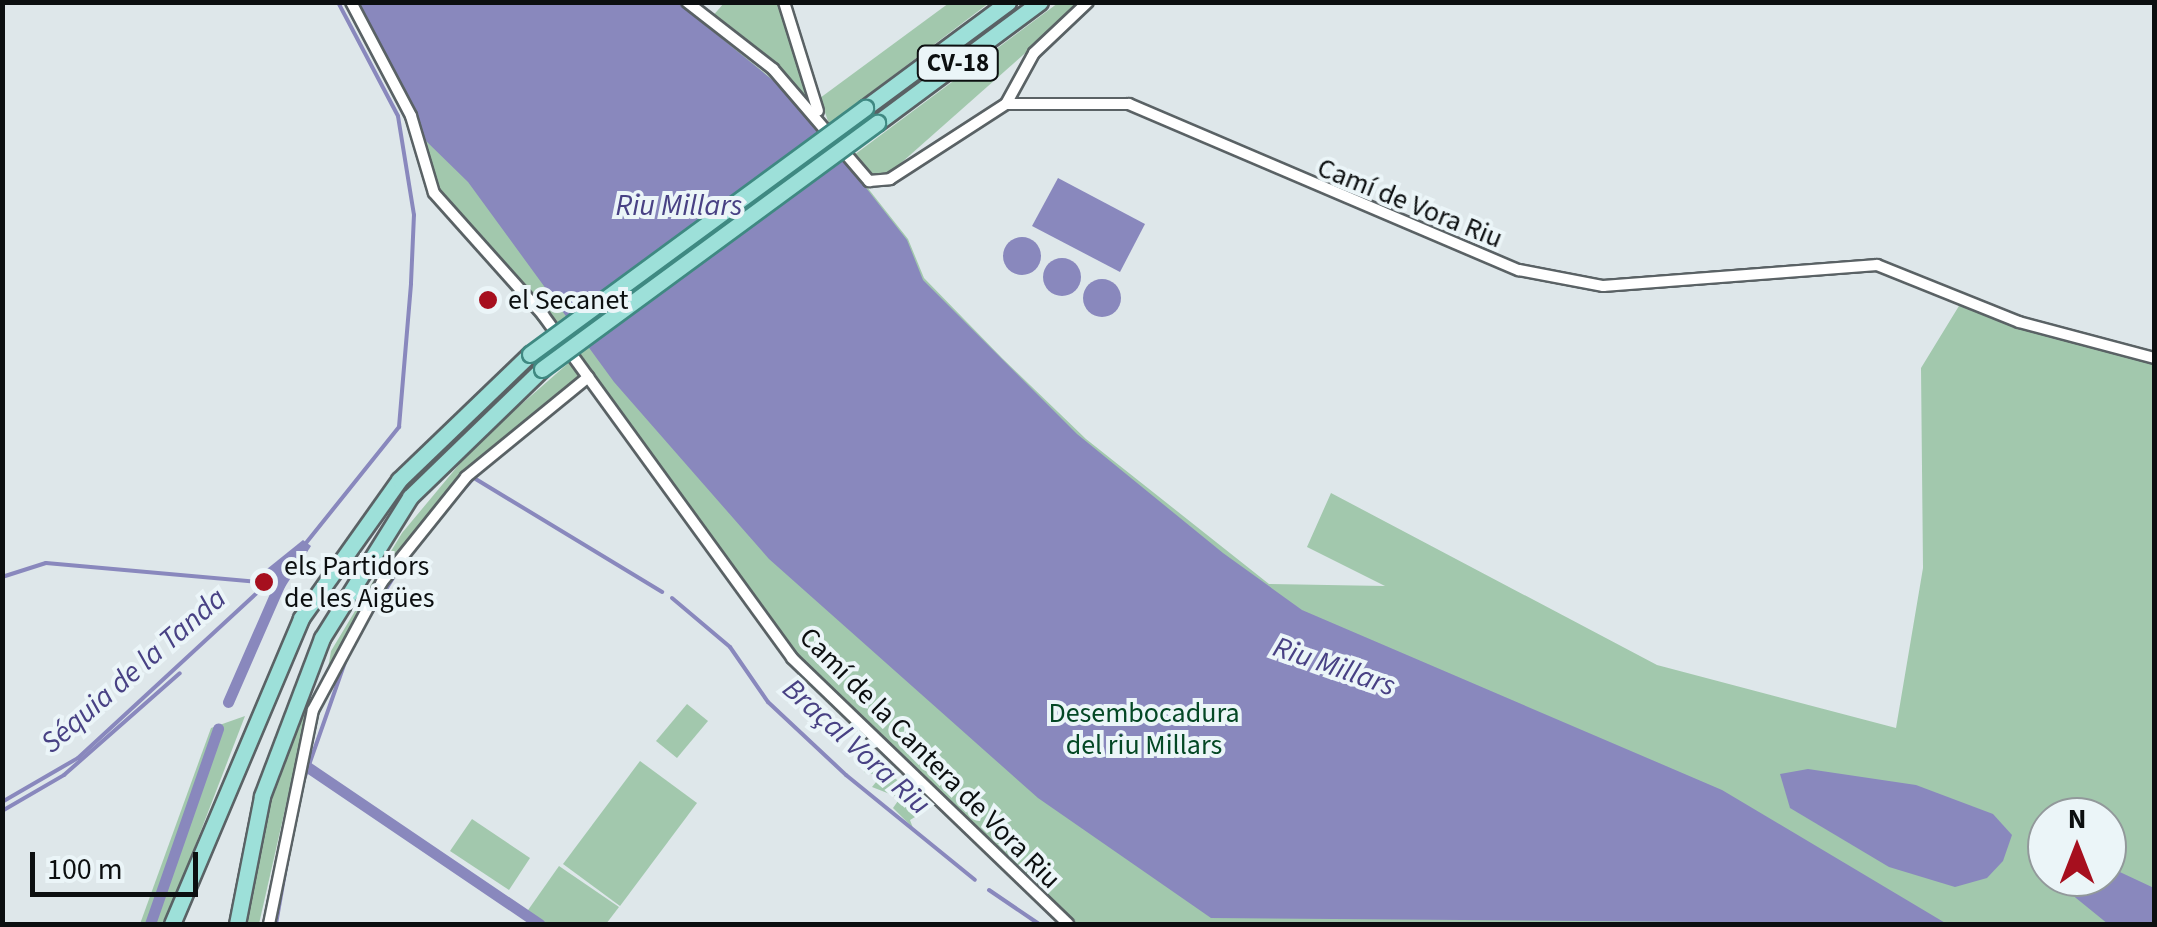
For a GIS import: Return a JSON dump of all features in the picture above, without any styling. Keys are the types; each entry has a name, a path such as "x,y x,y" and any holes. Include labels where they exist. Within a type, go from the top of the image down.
{"main road":[{"name":"CV-18","path":"172,924 301,618 398,480 530,354 1008,2"},
{"name":"CV-18","path":"237,924 268,778 322,638 410,498 542,369 1040,2"}],"street":[{"name":"Camí de la Cantera de Vora Riu","path":"352,2 412,116 434,193 588,377 792,658 1068,924"},
{"path":"687,2 818,114 879,182 1006,104 1034,53 1088,2"},
{"path":"784,2 818,114"},
{"name":"Camí de Vora Riu","path":"1006,104 1128,104 1450,247 1555,279 1604,286 1877,265 2019,322 2154,358"},
{"path":"269,924 313,710 382,582 466,476 588,377"}],"green space":[{"name":"Riu Millars","path":"355,3 679,3 799,101 908,239 924,278 1002,358 1086,439 1269,584 1385,586 1307,547 1331,493 1657,665 1896,728 1923,568 1921,368 1962,301 2154,360 2154,924 1070,924 806,671 438,191 416,115"},
{"path":"724,3 783,3 817,111 711,18"},
{"path":"949,3 989,3 829,124 820,98"},
{"path":"1058,3 1082,3 892,171 870,176 854,155"},
{"path":"573,359 585,376 426,519 327,674 331,651 402,533 477,443"},
{"path":"318,664 259,924 245,924 275,779"},
{"path":"687,704 708,721 677,758 656,741"},
{"path":"245,716 165,924 140,924 211,728"},
{"path":"869,756 930,808 910,820 913,828 893,808 900,798 872,787 881,776 864,772"},
{"path":"640,761 697,803 620,906 563,864"},
{"path":"472,819 530,858 509,890 450,851"},
{"path":"559,866 619,907 606,924 542,924 526,913"}],"water":[{"name":"Riu Millars","path":"359,3 678,3 797,100 907,240 923,280 1077,434 1223,553 1302,610 1722,790 1947,924 1211,918 1038,798 769,559 614,382 468,182 424,139"},
{"path":"1058,178 1145,224 1120,272 1032,226"},
{"path":"1022,237 1035,243 1041,256 1035,269 1022,275 1009,269 1003,256 1009,243"},
{"path":"1062,258 1075,264 1081,277 1075,290 1062,296 1049,290 1043,277 1049,264"},
{"path":"1102,279 1115,285 1121,298 1115,311 1102,317 1089,311 1083,298 1089,285"},
{"path":"303,540 311,546 278,598 262,573"},
{"path":"1808,769 1916,785 1993,814 2012,835 2003,861 1987,878 1955,887 1889,867 1790,808 1780,774"},
{"path":"2127,875 2154,888 2154,924 2108,924 2075,897 2127,897"}],"waterway":[{"name":"Séquia de la Tanda","path":"306,543 399,427 411,283 414,215 398,116 338,2"},
{"name":"Braçal Vora Riu","path":"474,478 662,592"},
{"path":"445,510 472,480"},
{"path":"2,577 46,563 268,583"},
{"path":"367,620 396,573"},
{"name":"Séquia de la Tanda","path":"2,802 78,758 272,579"},
{"path":"228,702 280,583"},
{"name":"Braçal Vora Riu","path":"672,598 730,647 768,702 846,775 975,880"},
{"path":"303,782 346,659"},
{"name":"Séquia de la Tanda","path":"2,811 64,775 180,673"},
{"path":"150,924 218,729"},
{"path":"306,766 539,924"},
{"path":"276,924 288,855"},
{"name":"Braçal Vora Riu","path":"989,890 1039,924"},
{"path":"2,902 2,908"}],"place":[{"name":"el Secanet","path":"488,300"},
{"name":"els Partidors de les Aigües","path":"264,582"}],"park label":[{"name":"Desembocadura del riu Millars","path":"1144,729"}]}
